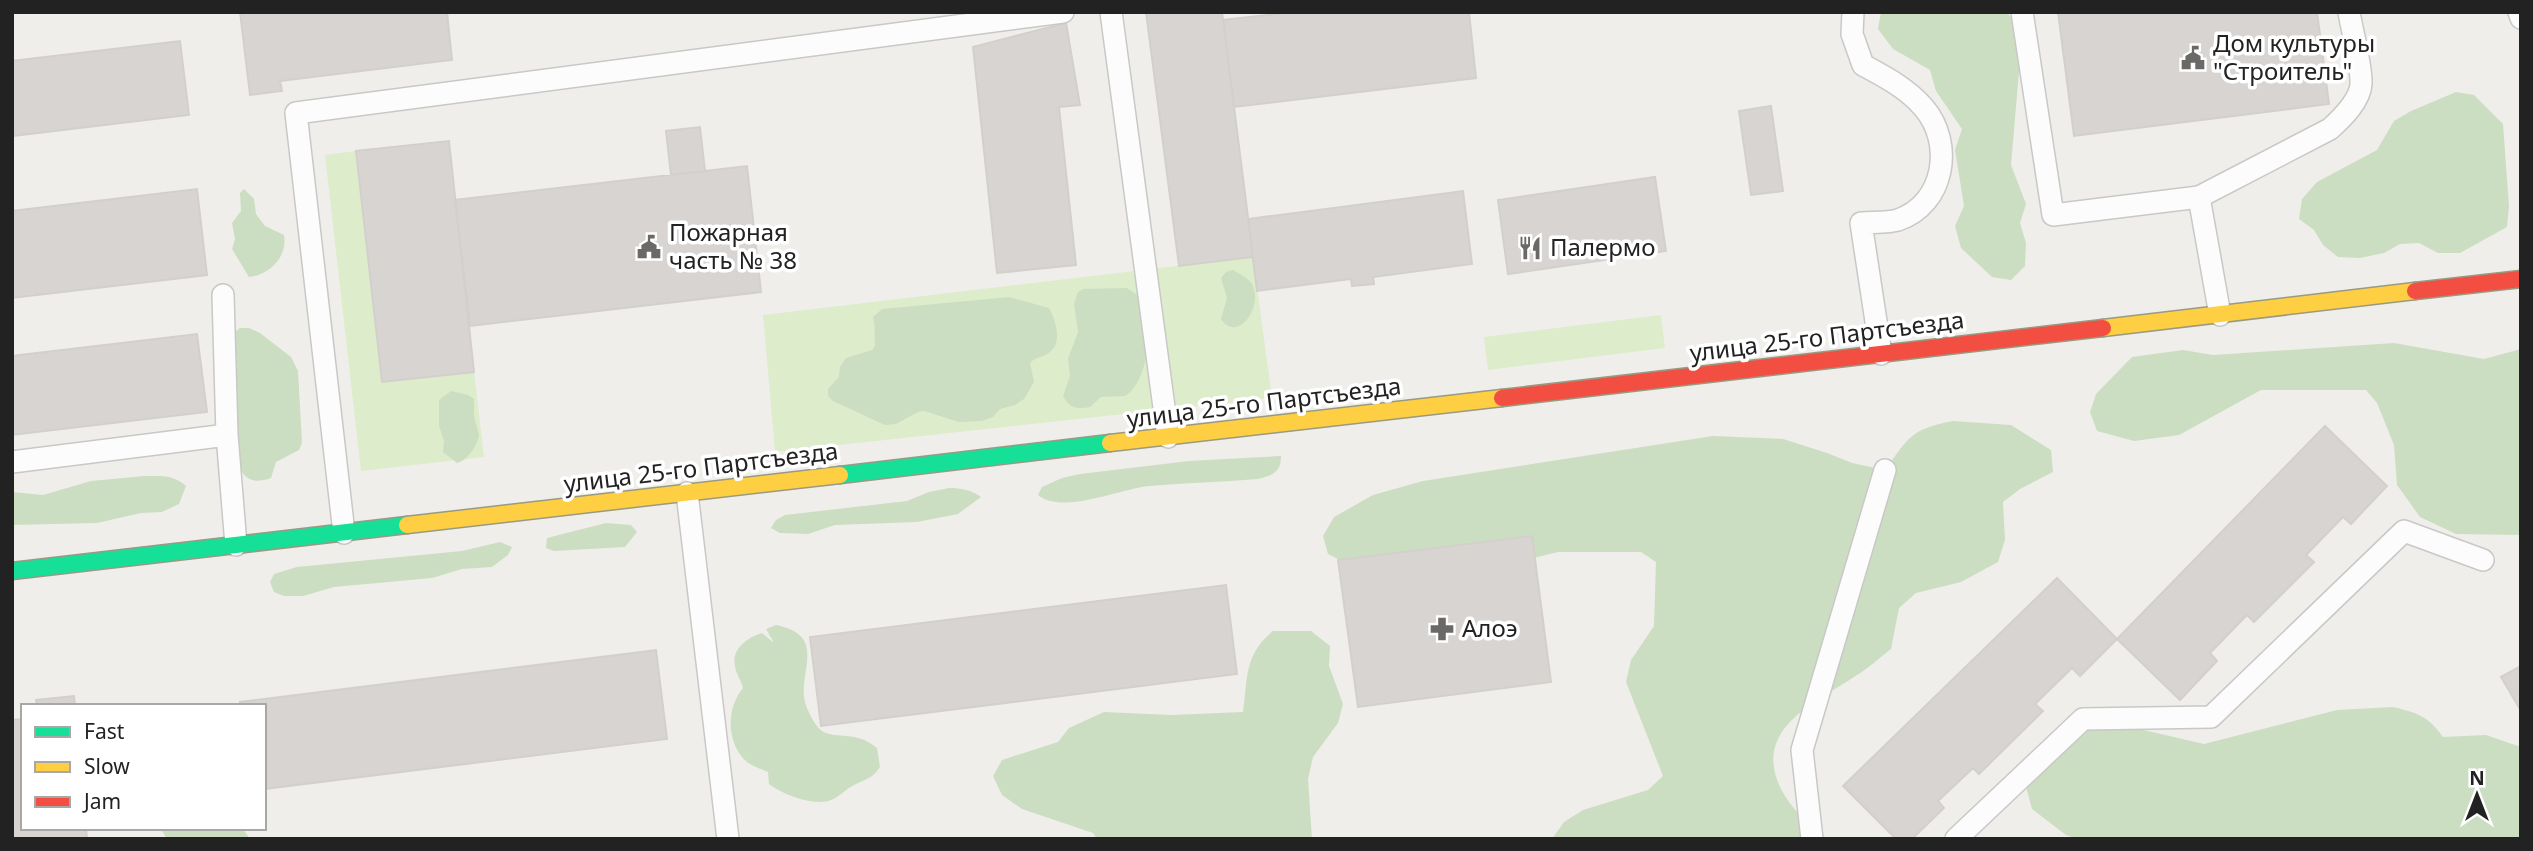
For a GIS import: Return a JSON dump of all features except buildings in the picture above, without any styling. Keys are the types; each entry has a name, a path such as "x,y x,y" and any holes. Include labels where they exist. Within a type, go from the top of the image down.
{"street":[{"name":"улица 25-го Партсъезда","path":"12,571 2521,279"}],"lane":[{"path":"344,533 296,113 1063,12"},
{"path":"1111,12 1168,437"},
{"path":"1853,12 1852,34 1863,65 1906,90 1926,110 1938,132 1941,157 1939,180 1929,198 1898,220 1861,223 1881,354"},
{"path":"2022,12 2053,215 2199,197 2330,129 2343,118 2355,101 2361,85 2349,12"},
{"path":"2519,12 2521,18"},
{"path":"2199,197 2220,314"},
{"path":"223,295 227,435 236,545"},
{"path":"12,463 227,435"},
{"path":"1812,839 1802,751 1885,470"},
{"path":"687,493 728,839"},
{"path":"1956,839 2083,719 2211,717 2404,531 2483,560"}],"green space":[{"path":"1881,12 2007,12 2016,25 2021,48 2011,165 2026,204 2020,223 2026,243 2025,266 2011,280 1992,277 1961,248 1955,226 1964,206 1955,150 1962,129 1936,91 1930,70 1893,49 1878,29"},
{"path":"2456,92 2474,95 2503,124 2509,206 2507,227 2460,253 2438,253 2419,243 2400,244 2384,253 2360,258 2338,257 2323,245 2314,230 2299,219 2302,199 2317,182 2377,150 2394,121"},
{"path":"356,151 382,382 474,372 484,457 361,471 325,155"},
{"path":"244,189 254,199 256,214 265,226 284,235 285,243 276,263 264,273 249,277 232,249 235,239 232,223 241,211 240,193"},
{"path":"1253,257 1272,398 775,452 763,315"},
{"path":"1233,270 1252,284 1255,293 1252,311 1241,325 1235,327 1228,326 1221,319 1227,298 1221,278 1226,272"},
{"path":"1127,288 1140,299 1147,321 1147,350 1140,378 1125,396 1101,397 1090,407 1074,407 1063,396 1070,376 1068,359 1078,332 1074,304 1078,292 1083,289"},
{"path":"1009,297 1049,308 1057,336 1050,352 1030,363 1034,382 1024,399 1015,405 1000,409 993,417 982,421 959,422 924,411 896,424 885,425 833,401 828,396 828,389 839,377 840,367 846,358 872,350 875,346 873,317 882,309"},
{"path":"1661,315 1665,348 1488,370 1484,337"},
{"path":"240,328 249,328 260,333 291,357 298,371 302,443 299,450 276,462 271,478 257,481 247,478 235,457 232,334"},
{"path":"2394,343 2484,359 2521,349 2521,535 2456,534 2420,517 2397,485 2394,445 2377,403 2366,390 2261,390 2179,435 2134,441 2097,431 2090,412 2096,394 2132,357 2183,350 2213,355"},
{"path":"451,391 474,399 474,416 479,435 471,452 457,463 443,452 444,441 439,426 439,400"},
{"path":"1953,421 2011,425 2051,450 2053,472 2020,489 2003,502 2005,540 1998,562 1961,582 1916,593 1899,608 1891,649 1807,707 1781,734 1774,749 1774,768 1781,789 1795,809 1823,839 1552,839 1564,822 1583,810 1648,790 1663,776 1626,682 1631,660 1654,626 1656,562 1641,552 1558,552 1517,562 1348,564 1328,554 1323,536 1334,517 1373,495 1423,481 1713,436 1783,439 1852,463 1885,470 1912,436 1928,427"},
{"path":"1281,456 1275,472 1258,479 1149,486 1076,502 1048,500 1038,495 1042,487 1080,474 1189,461"},
{"path":"144,476 171,478 186,486 179,504 162,512 141,513 97,523 12,525 12,492 43,495 91,481"},
{"path":"949,488 966,490 981,497 958,514 917,522 835,525 808,534 780,533 771,528 776,520 785,515 907,501"},
{"path":"606,523 631,525 637,532 625,547 554,551 546,548 547,538"},
{"path":"500,542 512,547 508,555 492,567 462,569 432,578 334,587 303,596 284,596 274,592 270,582 274,574 297,567 462,551"},
{"path":"776,625 793,630 803,638 807,648 804,696 817,726 828,734 862,739 877,748 880,767 877,771 831,800 807,801 775,788 769,784 768,772 749,763 735,746 731,715 737,696 743,688 734,660 736,654 746,641 762,633 774,643 766,629"},
{"path":"1273,631 1311,631 1330,646 1329,666 1343,704 1338,723 1313,757 1308,779 1312,839 1097,839 1093,833 1022,809 1002,795 993,776 1002,760 1058,742 1069,728 1104,712 1171,715 1243,712 1252,658"},
{"path":"2393,707 2422,716 2443,737 2486,735 2521,747 2521,839 2077,839 2066,835 2032,809 2025,783 2082,729 2135,728 2204,744 2337,710"},
{"path":"161,830 243,830 250,839 167,839"}],"traffic: fast":[{"path":"840,475 1110,443"},
{"path":"12,571 407,525"}],"traffic: slow":[{"path":"2103,328 2415,291"},
{"path":"1110,443 1502,398"},
{"path":"407,525 840,475"}],"traffic: jam":[{"path":"2415,291 2521,279"},
{"path":"1502,398 2103,328"}],"place":[{"name":"Дом культуры \"Строитель\"","path":"2193,58"},
{"name":"Пожарная часть № 38","path":"649,247"},
{"name":"Палермо","path":"1530,248"},
{"name":"Алоэ","path":"1442,629"}]}
